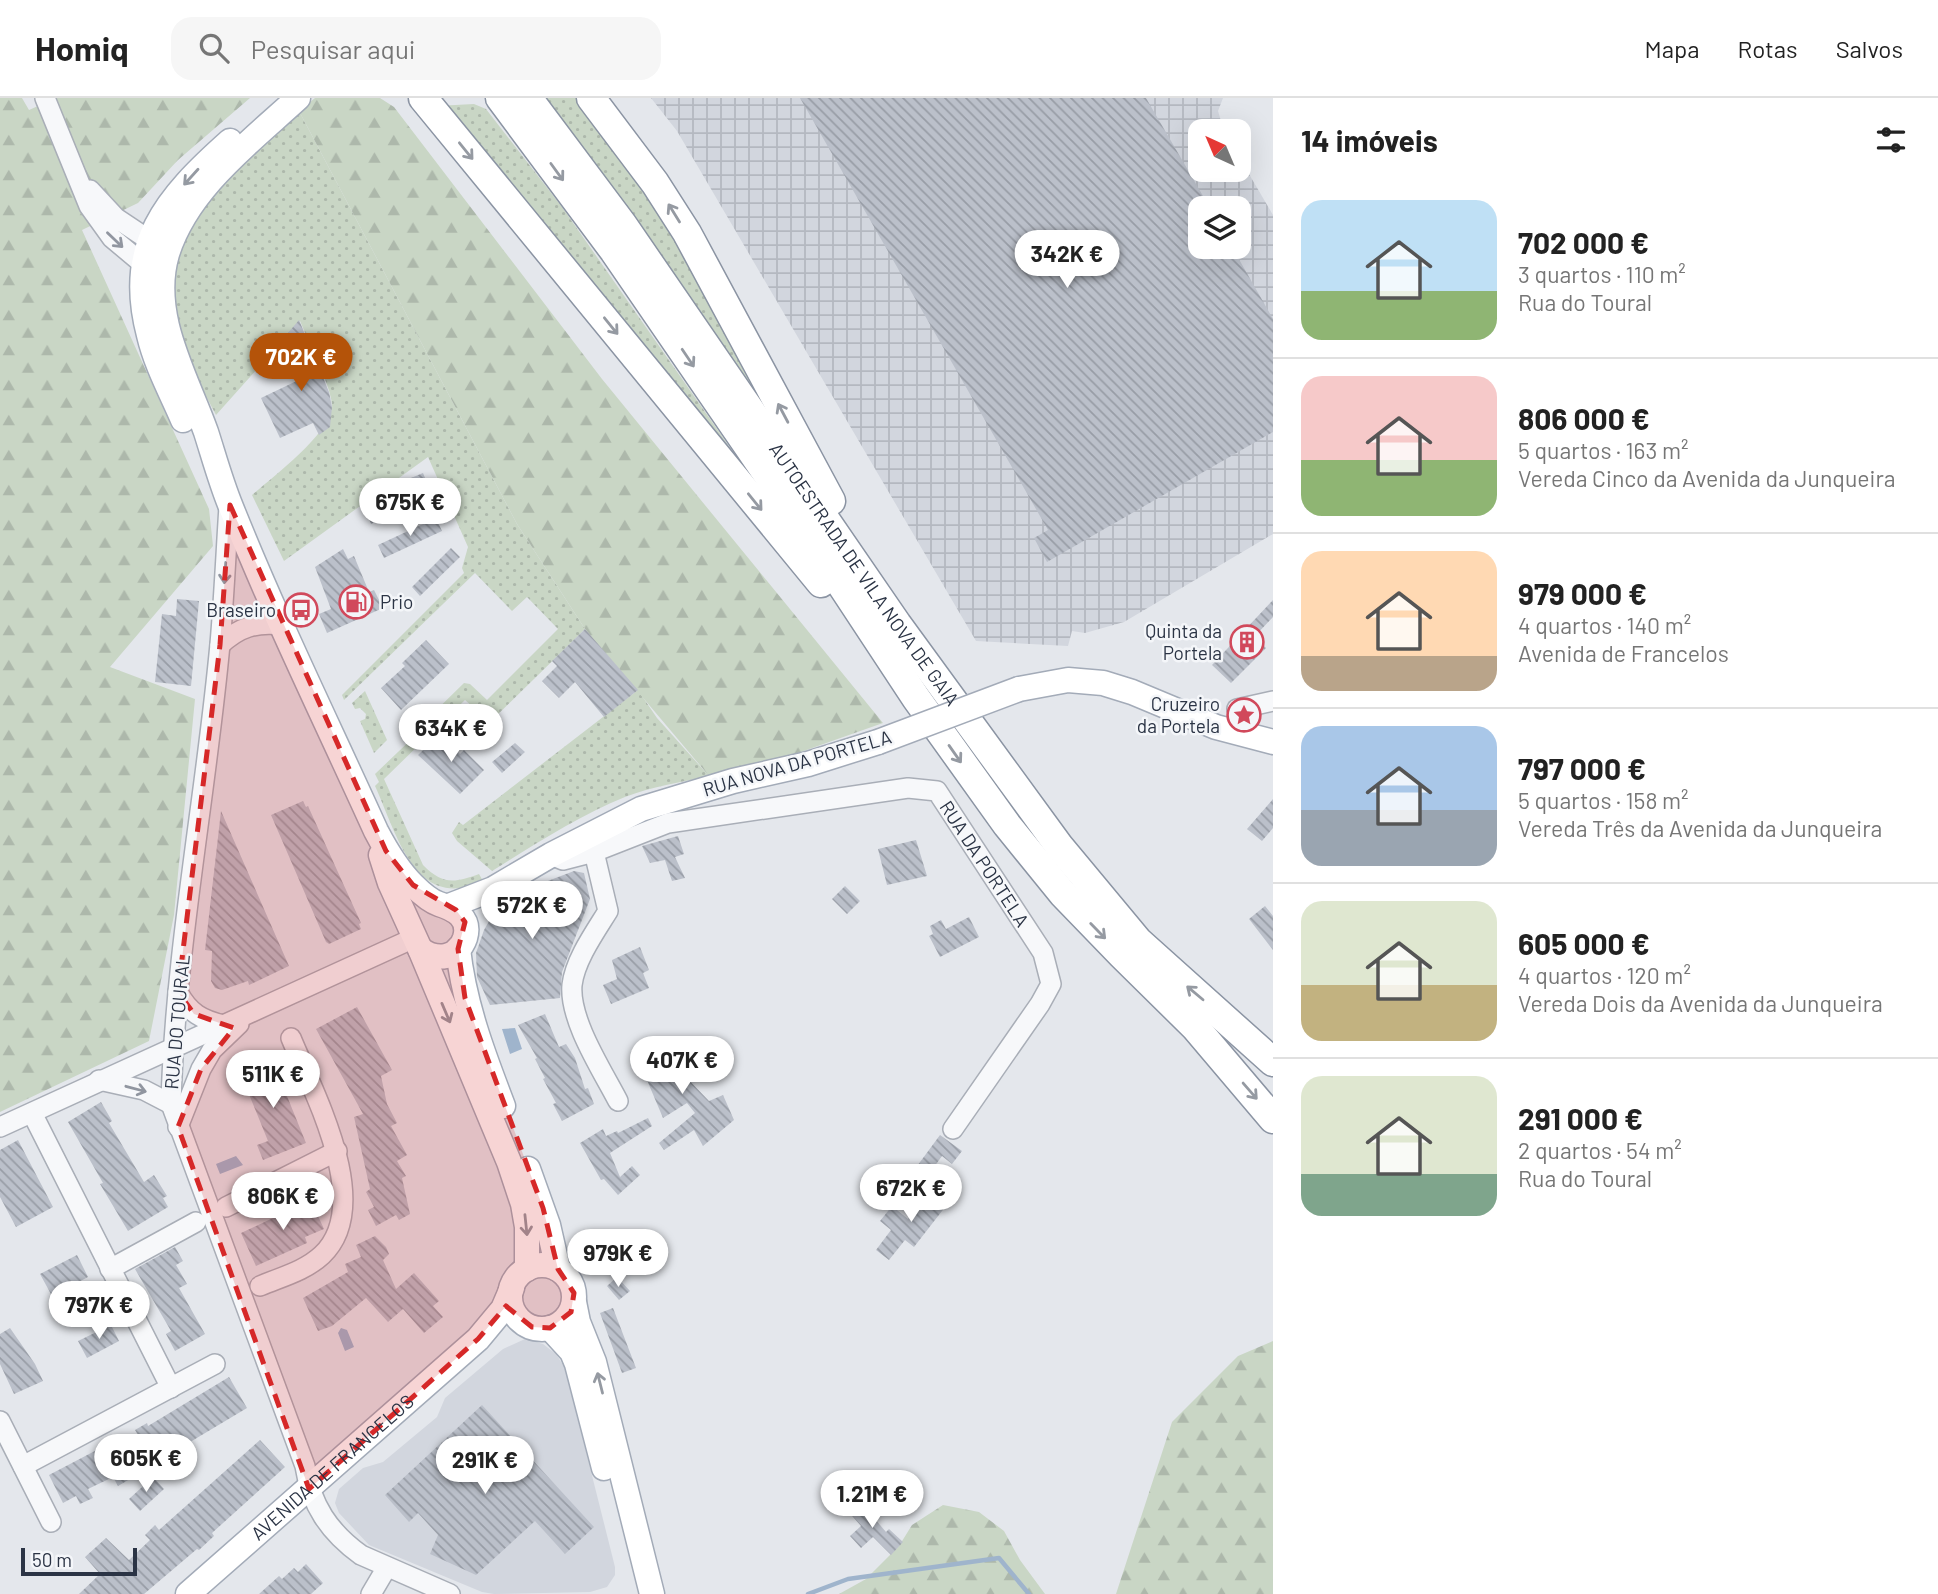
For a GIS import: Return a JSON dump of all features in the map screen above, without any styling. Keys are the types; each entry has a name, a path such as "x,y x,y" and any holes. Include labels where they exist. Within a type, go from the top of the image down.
{"highway":[{"path":"423,98 916,698"},
{"name":"AUTOESTRADA DE VILA NOVA DE GAIA","path":"500,98 614,251 982,792 1037,863 1122,955 1195,1027"},
{"name":"AUTOESTRADA DE VILA NOVA DE GAIA","path":"528,98 623,225 897,624 1044,826 1115,917 1159,962 1273,1062"},
{"path":"591,98 655,183 687,233 897,624"},
{"path":"1230,1024 1273,1044"},
{"path":"1195,1027 1273,1080"},
{"path":"1195,1027 1273,1119"}],"main road":[{"path":"230,505 198,454 159,365 145,313 151,254 174,197 192,175 277,98"},
{"path":"151,254 175,233 187,211 224,167 298,98"},
{"path":"151,254 163,295 173,348 230,505 376,831 386,851 405,876 426,896 461,915 465,998 484,1059 543,1208 558,1269"},
{"name":"RUA NOVA DA PORTELA","path":"444,905 494,890 551,855 641,809 733,780 808,764 878,742 1019,689 1068,680 1103,683 1216,727 1273,742"},
{"path":"376,831 390,883 416,939 516,1182 527,1227 527,1269"},
{"name":"RUA NOVA DA PORTELA","path":"462,939 494,890"},
{"path":"444,905 423,909 414,922 416,939 427,954 443,957 462,939"},
{"path":"637,1594 572,1352 538,1326 517,1317 513,1308 512,1288 520,1274 527,1269 543,1265 558,1269 572,1283 579,1322 594,1362 652,1594"},
{"name":"AVENIDA DE FRANCELOS","path":"188,1594 478,1339 503,1309 512,1288"},
{"path":"538,1326 565,1319 574,1302"},
{"name":"AVENIDA DE FRANCELOS","path":"478,1339 515,1326 538,1326"}],"street":[{"path":"46,98 73,166 102,205 128,228 151,254"},
{"name":"RUA DO TOURAL","path":"230,505 220,645 178,992 171,1104 305,1466 309,1489 320,1514 351,1548 450,1594"},
{"path":"220,645 229,636 250,625 282,625"},
{"path":"1237,709 1273,701"},
{"name":"RUA DA PORTELA","path":"551,855 563,860 594,852 668,823 908,788 937,791 1043,953 1051,984 953,1129"},
{"path":"594,852 608,911 583,951 572,985 577,1022 618,1101"},
{"path":"0,1127 416,939"},
{"path":"178,992 194,1014 206,1021 224,1025"},
{"path":"178,1127 201,1069 212,1050 247,1016"},
{"path":"260,1286 309,1266 324,1253 339,1229 343,1206 337,1151 291,1038"},
{"path":"99,1080 144,1090 171,1104"},
{"path":"32,1113 171,1388"},
{"path":"226,1207 337,1151"},
{"path":"110,1269 196,1222"},
{"path":"23,1466 215,1364"},
{"path":"0,1421 51,1522"},
{"path":"371,1594 387,1567"}],"highlighted area":[{"path":"230,505 386,851 413,885 456,910 465,922 458,949 465,998 543,1208 558,1269 574,1293 571,1312 550,1328 532,1327 506,1306 478,1339 309,1489 178,1127 201,1069 234,1028 194,1014 178,992 220,645"}],"shaded area":[{"path":"651,98 1223,98 1218,111 1220,119 1188,119 1188,182 1251,182 1251,177 1273,215 1273,534 1124,622 1085,633 1072,631 1068,646 976,641 677,131"},
{"path":"525,1339 543,1344 556,1354 565,1368 615,1567 615,1575 607,1587 590,1592 482,1592 369,1545 339,1513 335,1503 339,1489 363,1468 383,1462 437,1417 445,1398 503,1349"}],"green space":[{"path":"0,98 22,98 29,110 56,98 250,98 178,160 138,203 82,230 209,509 213,546 110,667 195,699 174,915 149,1041 0,1112"},
{"path":"315,98 380,98 394,107 602,379 883,723 798,753 709,776 585,629 517,524 299,111"},
{"path":"540,98 580,98 670,226 825,497"},
{"path":"474,104 486,109 562,207 782,522 436,106"},
{"path":"299,111 517,524 585,629 490,722 465,700 384,779 423,865 443,879 456,880 479,874 483,881 460,888 441,886 425,878 412,864 401,846 375,786 379,782 375,774 421,730 419,727 464,683 470,684 487,700 558,629 527,597 512,611 475,573 344,700 342,695 464,573 462,568 468,547 428,457 284,561 252,495 310,443 328,419 332,408 331,400 314,352 300,321 216,415 199,383 175,315 174,271 187,227 219,185"},
{"path":"638,690 657,718 709,776 625,797 557,831 492,871 457,841 452,833 459,822 463,825"},
{"path":"365,691 387,740 374,753 360,721 365,719 366,714 360,708 355,709 352,703"},
{"path":"1273,1341 1273,1594 1116,1594 1172,1422 1238,1356"},
{"path":"943,1505 979,1512 1004,1531 1020,1560 1045,1594 839,1594 866,1579 899,1546 912,1525"}],"water":[{"path":"515,1028 522,1049 510,1054 502,1029"},
{"path":"236,1156 243,1165 220,1174 216,1164"},
{"path":"341,1328 347,1330 354,1347 345,1351 338,1333"}],"building":[{"path":"800,98 1146,98 1188,170 1188,182 1195,182 1203,196 1188,196 1188,259 1239,259 1273,319 1273,432 1047,562 1034,538 1048,530"},
{"path":"299,320 329,392 332,407 330,427 319,435 313,423 280,438 261,398 307,376 296,354 282,340"},
{"path":"423,473 428,485 404,494 409,505 371,524 366,512 379,507 375,498 399,481"},
{"path":"436,518 442,531 384,558 378,545"},
{"path":"451,548 460,557 420,596 412,587"},
{"name":"Prio","path":"343,549 348,559 354,556 369,592 374,590 383,608 327,633 319,614 331,609 315,567"},
{"path":"177,599 199,601 191,686 155,682 162,614 176,616"},
{"name":"Quinta da Portela","path":"1273,600 1273,617 1255,636 1266,648 1231,683 1212,665"},
{"path":"585,629 638,690 604,717 575,682 559,698 542,681 557,666 552,661"},
{"path":"426,640 449,664 401,710 381,688 405,666 402,663"},
{"path":"440,734 460,754 464,750 484,770 460,794 418,755"},
{"path":"515,743 525,752 502,773 492,762"},
{"path":"1273,799 1273,828 1262,841 1247,829"},
{"path":"303,801 306,807 308,806 361,923 361,929 329,944 271,815"},
{"path":"221,811 289,966 249,985 248,981 222,990 215,988 211,981 212,951 205,950"},
{"path":"678,836 684,854 675,857 685,878 672,881 665,860 650,863 642,846"},
{"path":"916,840 927,876 887,885 878,849"},
{"path":"574,871 584,873 590,899 562,972 560,998 490,1005 477,977 476,953 484,930 496,909 519,892"},
{"path":"845,886 860,901 847,914 832,899"},
{"path":"1265,906 1273,916 1273,950 1249,919"},
{"path":"969,917 979,937 940,957 929,936 933,934 930,926 941,920 946,929"},
{"path":"640,947 649,970 643,973 649,988 611,1004 603,985 617,979 612,960"},
{"path":"357,1007 392,1070 381,1076 387,1104 397,1123 391,1126 407,1155 397,1161 406,1176 402,1178 410,1214 399,1220 396,1215 376,1226 368,1210 374,1207 366,1192 370,1189 354,1117 363,1114 316,1029"},
{"path":"545,1014 559,1047 566,1044 575,1058 585,1089 588,1088 594,1104 562,1121 535,1059 537,1058 518,1025"},
{"path":"667,1039 686,1074 684,1075 709,1101 723,1095 734,1120 703,1146 694,1130 664,1150 659,1143 695,1113 687,1103 663,1118 644,1073 646,1071 637,1052"},
{"path":"272,1059 306,1143 263,1160 257,1145 268,1141 240,1072"},
{"path":"101,1102 112,1121 109,1123 144,1182 154,1175 167,1196 163,1198 168,1207 128,1231 68,1122"},
{"path":"648,1118 652,1126 610,1153 620,1177 632,1166 640,1175 618,1195 604,1179 601,1180 580,1143 603,1129 606,1136"},
{"path":"940,1135 962,1151 952,1164 942,1156 921,1185 909,1177"},
{"path":"18,1140 53,1207 16,1227 0,1197 0,1150"},
{"path":"932,1189 949,1202 914,1247 905,1240 889,1260 876,1250 891,1230 880,1221 892,1206 908,1219"},
{"path":"308,1194 324,1229 305,1237 307,1243 256,1266 241,1233 292,1209 289,1203"},
{"path":"375,1236 389,1254 383,1260 396,1289 414,1273 439,1301 433,1306 443,1317 424,1333 403,1309 388,1322 366,1298 332,1326 318,1331 303,1298 348,1272 345,1264 361,1257 356,1245"},
{"path":"175,1247 183,1261 176,1265 187,1284 179,1288 205,1334 175,1351 166,1334 171,1331 135,1269"},
{"path":"77,1255 88,1277 52,1296 40,1274"},
{"path":"617,1277 630,1291 619,1300 607,1286"},
{"path":"613,1308 636,1368 622,1373 600,1313"},
{"path":"111,1325 119,1341 87,1358 78,1341"},
{"path":"10,1328 35,1364 43,1381 14,1394 0,1364 0,1334"},
{"path":"229,1377 247,1408 155,1463 135,1430 147,1423 148,1426"},
{"path":"482,1405 594,1527 565,1554 535,1521 476,1575 430,1554 438,1535 418,1513 409,1522 385,1495"},
{"path":"260,1440 285,1467 212,1533 214,1536 199,1550 144,1594 79,1594 100,1574 85,1557 106,1538 129,1560 150,1540 145,1535 155,1525 159,1530"},
{"path":"112,1442 130,1479 118,1486 113,1477 88,1489 93,1498 80,1504 76,1496 63,1503 49,1475"},
{"path":"153,1477 164,1489 140,1511 129,1499"},
{"path":"857,1499 886,1532 889,1529 903,1542 891,1555 873,1537 861,1548 850,1536 861,1526 846,1509"},
{"path":"306,1564 323,1583 311,1594 259,1594 279,1576 282,1579 294,1568 298,1572"}],"waterway":[{"path":"808,1594 848,1579 999,1558 1029,1594"}],"place":[{"name":"Prio","path":"356,602"},
{"name":"Braseiro","path":"301,610"},
{"name":"Quinta da Portela","path":"1247,642"},
{"name":"Cruzeiro da Portela","path":"1244,715"}]}
